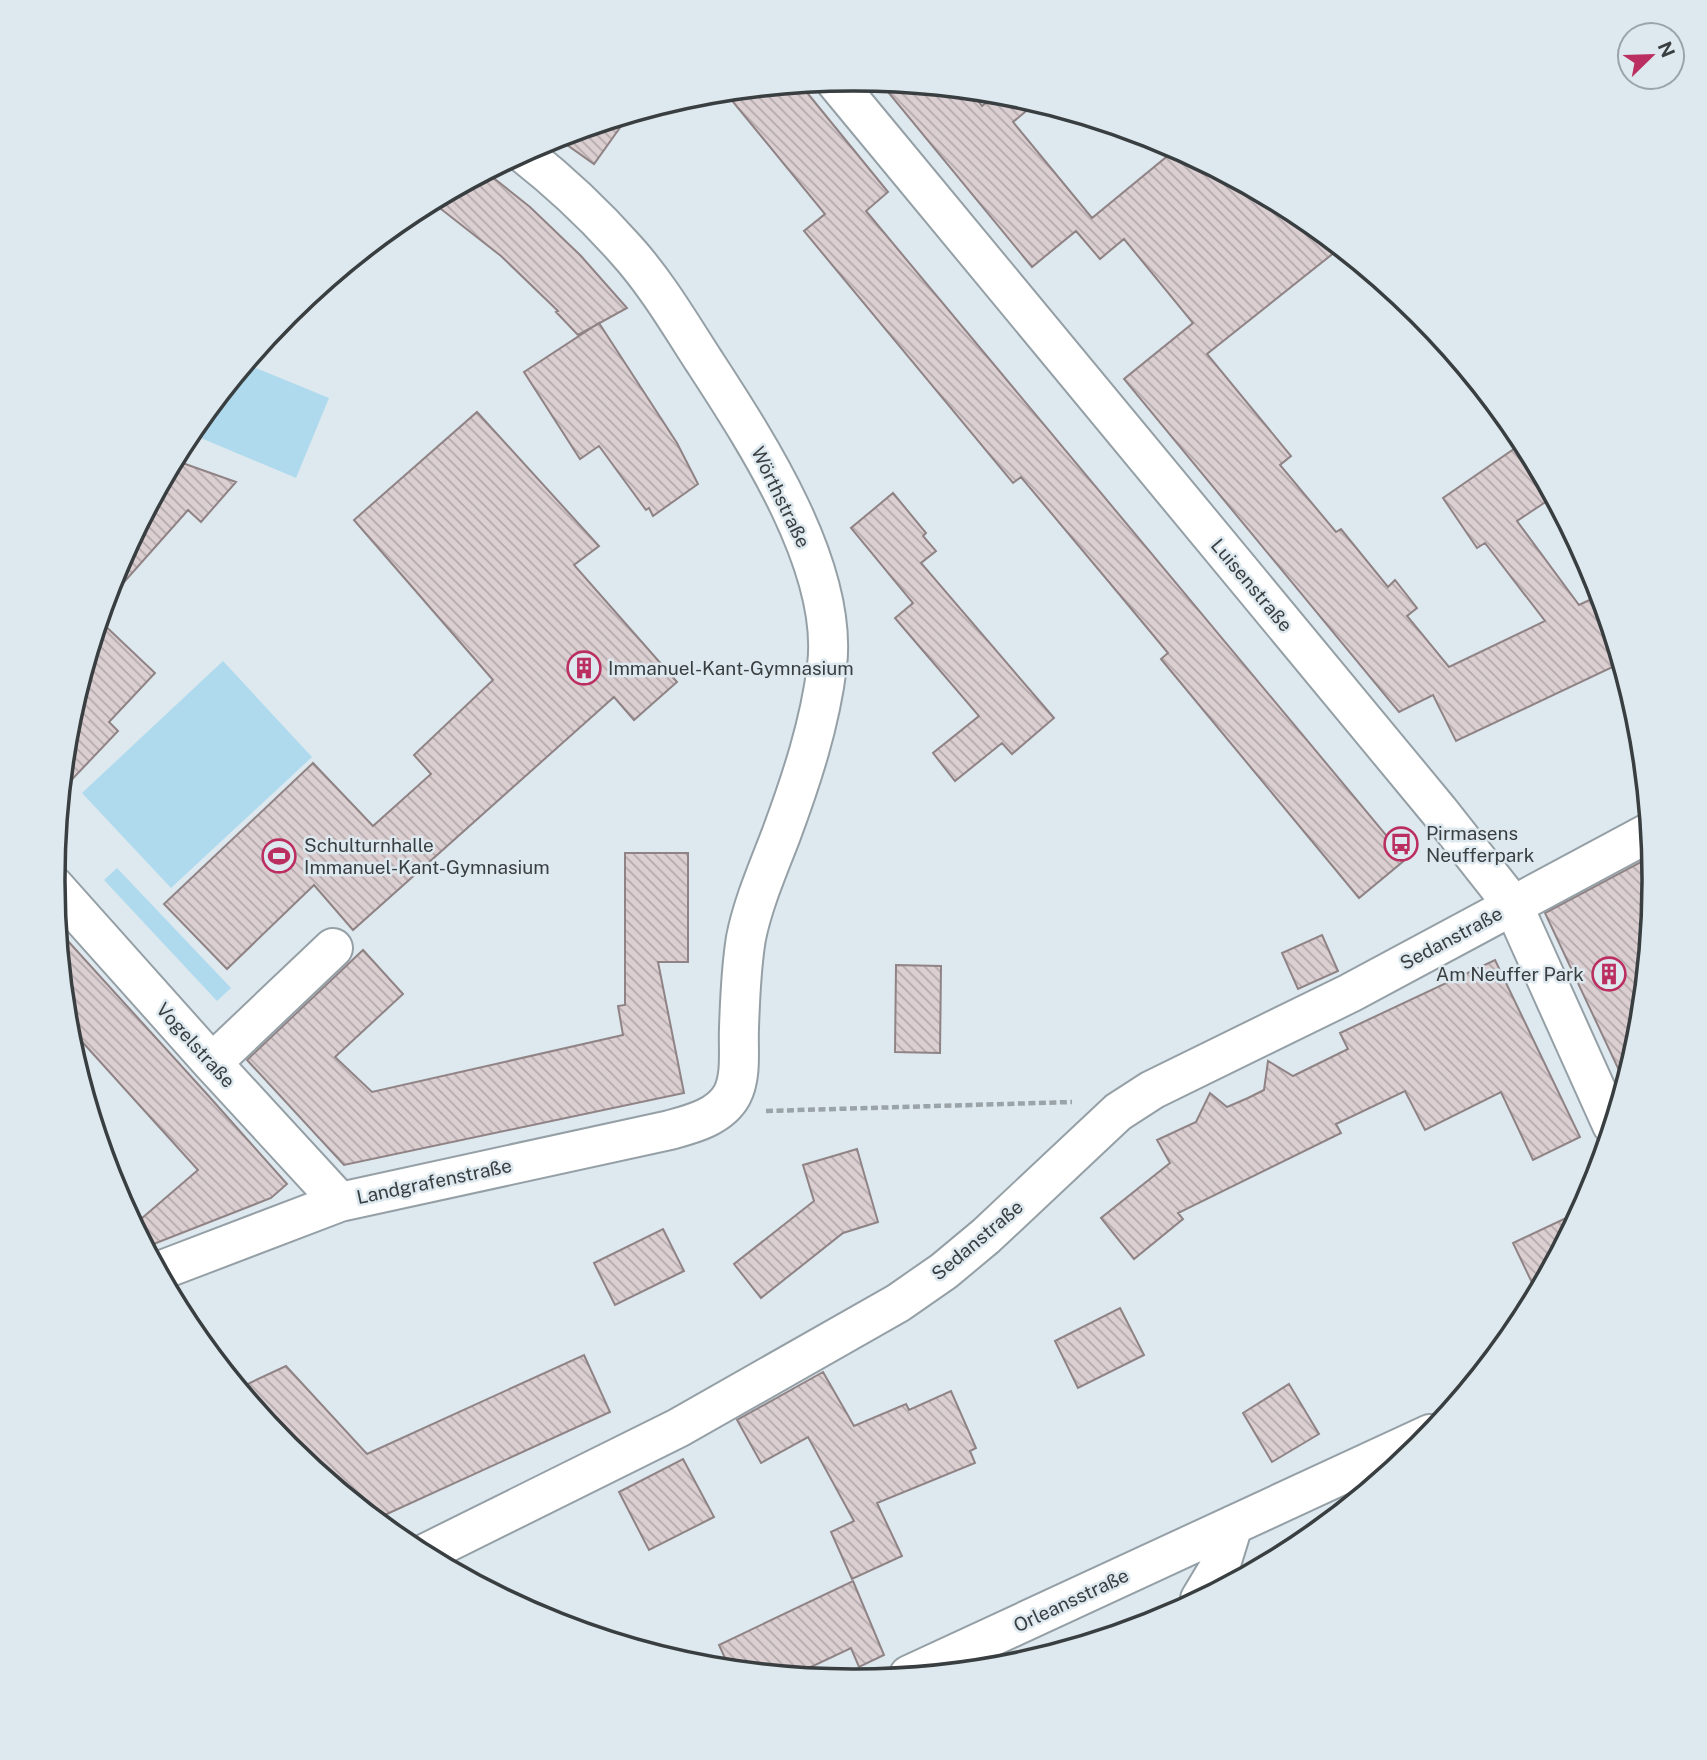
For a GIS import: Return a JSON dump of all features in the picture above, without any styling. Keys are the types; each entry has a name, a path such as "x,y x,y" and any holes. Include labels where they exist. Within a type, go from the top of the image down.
{"street":[{"name":"Luisenstraße","path":"844,91 1439,811 1513,905 1606,1113"},
{"name":"Wörthstraße","path":"532,160 575,197 628,252 708,367 757,445 795,518 813,569 826,625 828,647 820,706 805,763 757,899 747,936 740,980 737,1081 731,1097 716,1112"},
{"name":"Sedanstraße","path":"436,1549 678,1428 898,1303 986,1237 1118,1112 1152,1090 1350,993 1641,837"},
{"name":"Vogelstraße","path":"65,899 340,1202"},
{"path":"212,1063 333,948"},
{"name":"Landgrafenstraße","path":"167,1268 340,1202 670,1130 699,1122 716,1112"},
{"path":"1210,1583 1221,1564 1233,1525 1401,1447"},
{"name":"Orleansstraße","path":"932,1664 1233,1525"}],"path":[{"path":"716,1112 1088,1101 1118,1112"}],"shaded area":[{"path":"254,367 329,398 296,478 201,438"},
{"path":"223,661 312,757 171,888 82,793"},
{"path":"117,868 231,988 217,1001 104,880"}],"building":[{"path":"888,92 956,98 979,102 982,106 986,103 1027,111 1013,122 1092,218 1167,157 1248,197 1333,253 1207,354 1291,456 1280,465 1336,532 1341,529 1388,587 1395,580 1417,608 1407,616 1449,667 1545,621 1485,543 1477,548 1443,498 1514,449 1546,502 1517,521 1579,605 1590,600 1612,667 1456,741 1433,695 1399,712 1124,379 1193,323 1124,239 1100,259 1076,231 1032,267"},
{"path":"807,93 888,192 866,211 1406,859 1359,898 1161,659 1168,653 1119,594 1021,477 1013,483 804,231 825,214 732,101"},
{"path":"621,127 594,164 568,145"},
{"path":"494,179 530,207 581,256 627,308 578,335 556,312 558,311 501,256 440,208"},
{"path":"599,323 677,443 698,484 653,516 599,446 580,459 524,372"},
{"name":"Immanuel-Kant-Gymnasium","path":"477,412 599,546 574,565 677,682 634,720 614,697 353,930 314,885 227,969 164,904 313,763 373,826 431,774 414,755 493,680 354,520"},
{"path":"184,464 236,482 201,522 188,510 123,583 146,531"},
{"path":"893,493 926,533 923,536 936,551 921,563 1054,718 1012,754 1002,743 955,781 933,753 979,716 895,618 913,603 851,528"},
{"path":"107,627 155,673 109,722 118,731 71,781 80,726"},
{"path":"625,853 688,853 688,962 658,962 684,1093 344,1165 247,1060 363,950 403,994 335,1057 372,1092 623,1035 618,1006 625,1005"},
{"name":"Am Neuffer Park","path":"1642,862 1641,932 1636,983 1619,1069 1545,913"},
{"path":"1322,935 1338,971 1298,989 1282,953"},
{"path":"67,940 287,1184 271,1198 154,1244 141,1219 198,1170 82,1041 71,983"},
{"path":"1495,960 1580,1137 1533,1160 1501,1092 1425,1130 1405,1091 1336,1124 1341,1133 1178,1213 1183,1219 1134,1259 1101,1218 1170,1163 1157,1140 1196,1122 1210,1093 1227,1107 1248,1098 1264,1090 1268,1061 1293,1076 1348,1049 1340,1033"},
{"path":"896,965 941,966 940,1053 895,1052"},
{"path":"857,1149 878,1222 843,1233 761,1298 734,1264 814,1201 803,1165"},
{"path":"1566,1218 1532,1282 1513,1243"},
{"path":"663,1229 684,1271 615,1305 594,1263"},
{"path":"1120,1308 1144,1355 1078,1388 1055,1341"},
{"path":"584,1355 610,1412 385,1515 333,1473 296,1438 247,1384 286,1366 367,1454"},
{"path":"823,1372 854,1426 906,1404 909,1410 951,1391 976,1448 970,1451 975,1463 877,1503 902,1556 852,1579 831,1532 854,1521 808,1437 761,1463 737,1420"},
{"path":"1289,1384 1319,1434 1272,1462 1243,1413"},
{"path":"683,1459 714,1517 649,1550 619,1492"},
{"path":"853,1581 884,1655 859,1667 851,1648 810,1667 802,1667 725,1658 719,1645"}],"place":[{"name":"Immanuel-Kant-Gymnasium","path":"584,668"},
{"name":"Pirmasens Neufferpark","path":"1401,844"},
{"name":"Schulturnhalle Immanuel-Kant-Gymnasium","path":"279,856"},
{"name":"Am Neuffer Park","path":"1609,974"}]}
